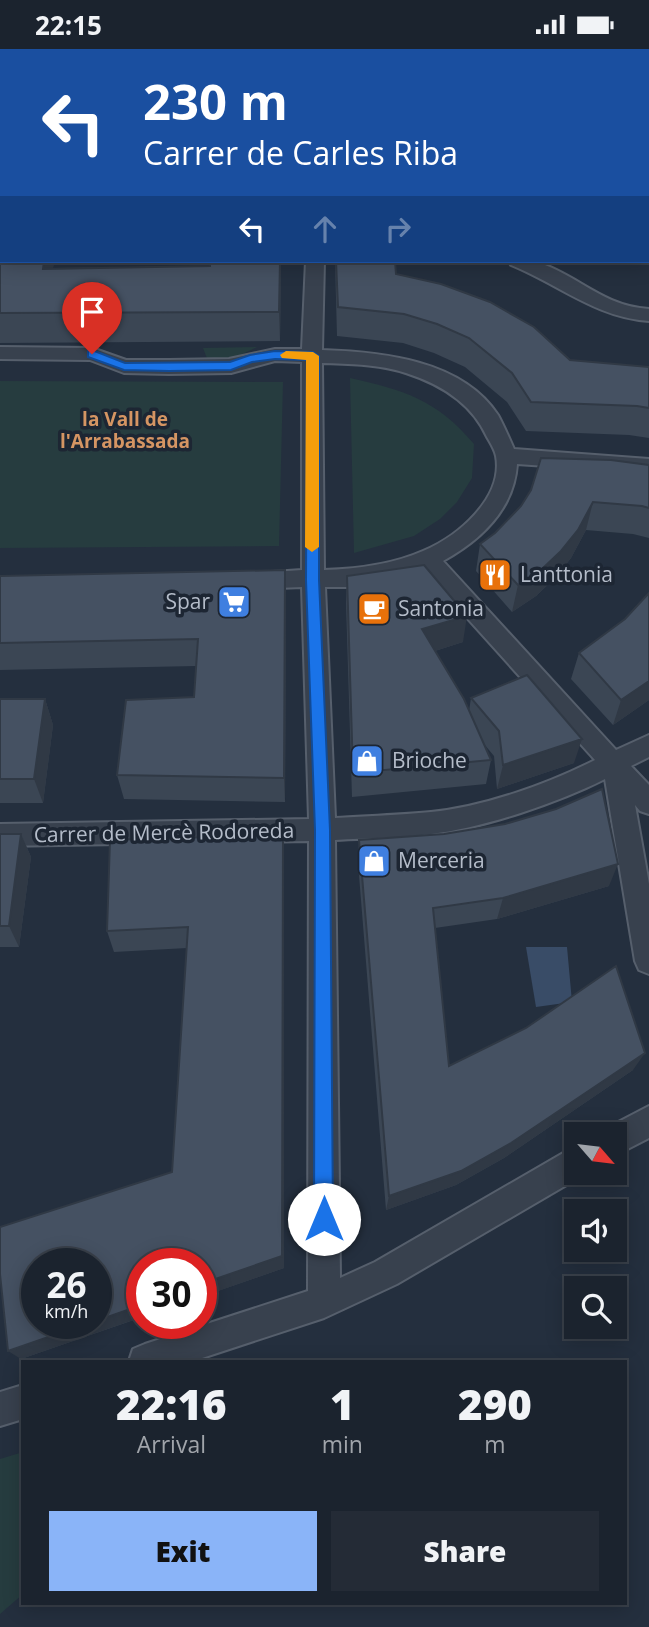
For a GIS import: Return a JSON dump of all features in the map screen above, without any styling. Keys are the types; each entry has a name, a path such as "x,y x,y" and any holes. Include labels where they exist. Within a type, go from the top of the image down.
{"street":[{"path":"316,263 313,580 323,830 324,1302"},
{"path":"523,263 557,277 618,313 649,315"},
{"path":"0,353 92,354 124,366 169,367 231,366 250,359 275,355 370,358 410,367 443,380 474,401 489,418 507,456 505,482 497,502 481,521 452,546 428,559 352,578 232,580"},
{"path":"507,456 649,466"},
{"path":"428,559 649,803"},
{"name":"Carrer de Mercè Rodoreda","path":"0,835 323,830 434,823 510,806 576,782 649,745"},
{"path":"615,764 649,961"},
{"path":"627,1134 649,1121"},
{"path":"148,1360 324,1302 386,1273 564,1170"},
{"path":"0,1409 21,1403"}],"green space":[{"path":"257,347 232,359 208,361 203,348"},
{"path":"350,378 387,387 418,399 447,417 474,444 472,478 457,502 440,519 414,536 354,553"},
{"path":"0,381 283,382 279,546 0,548"},
{"path":"21,1453 21,1596 0,1614 0,1459"}],"water":[{"path":"526,947 567,947 572,1002 536,1007"}],"building":[{"path":"0,263 44,263 43,269 280,263 279,312 0,313"},
{"path":"336,263 395,263 396,274 441,284 490,302 534,327 570,360 649,367 649,408 531,402 512,373 469,338 404,314 338,307"},
{"path":"541,458 611,460 649,465 649,508 593,502 578,530 561,551 542,569 518,585 480,544 495,533 521,506 531,490"},
{"path":"424,565 467,616 422,629 464,699 491,760 353,773 347,576"},
{"path":"285,570 284,778 117,775 126,700 194,697 198,639 0,643 0,576"},
{"path":"649,593 649,681 621,700 579,653 625,619"},
{"path":"527,675 582,739 503,765 499,731 471,698"},
{"path":"0,699 45,699 34,779 0,779"},
{"path":"602,789 618,864 503,898 433,908 449,1066 526,1028 616,966 645,1053 511,1143 461,1171 389,1196 359,840 444,834 505,824 556,809"},
{"path":"0,834 21,834 9,926 0,926"},
{"path":"283,835 282,1256 217,1278 217,1248 126,1248 126,1311 112,1315 112,1248 21,1248 21,1339 43,1339 8,1351 0,1274 0,1227 172,1172 188,927 107,931 110,840"}],"slow traffic":[{"path":"286,355 313,356 312,547"}],"place":[{"name":"Lanttonia","path":"495,575"},
{"name":"Spar","path":"234,602"},
{"name":"Santonia","path":"374,609"},
{"name":"Brioche","path":"367,761"},
{"name":"Merceria","path":"374,861"}],"district":[{"name":"la Vall de l'Arrabassada","path":"125,430"}],"route":[{"path":"92,354 124,366 169,367 231,366 250,359 275,355 313,356 313,580 323,830 324,1219"}]}
